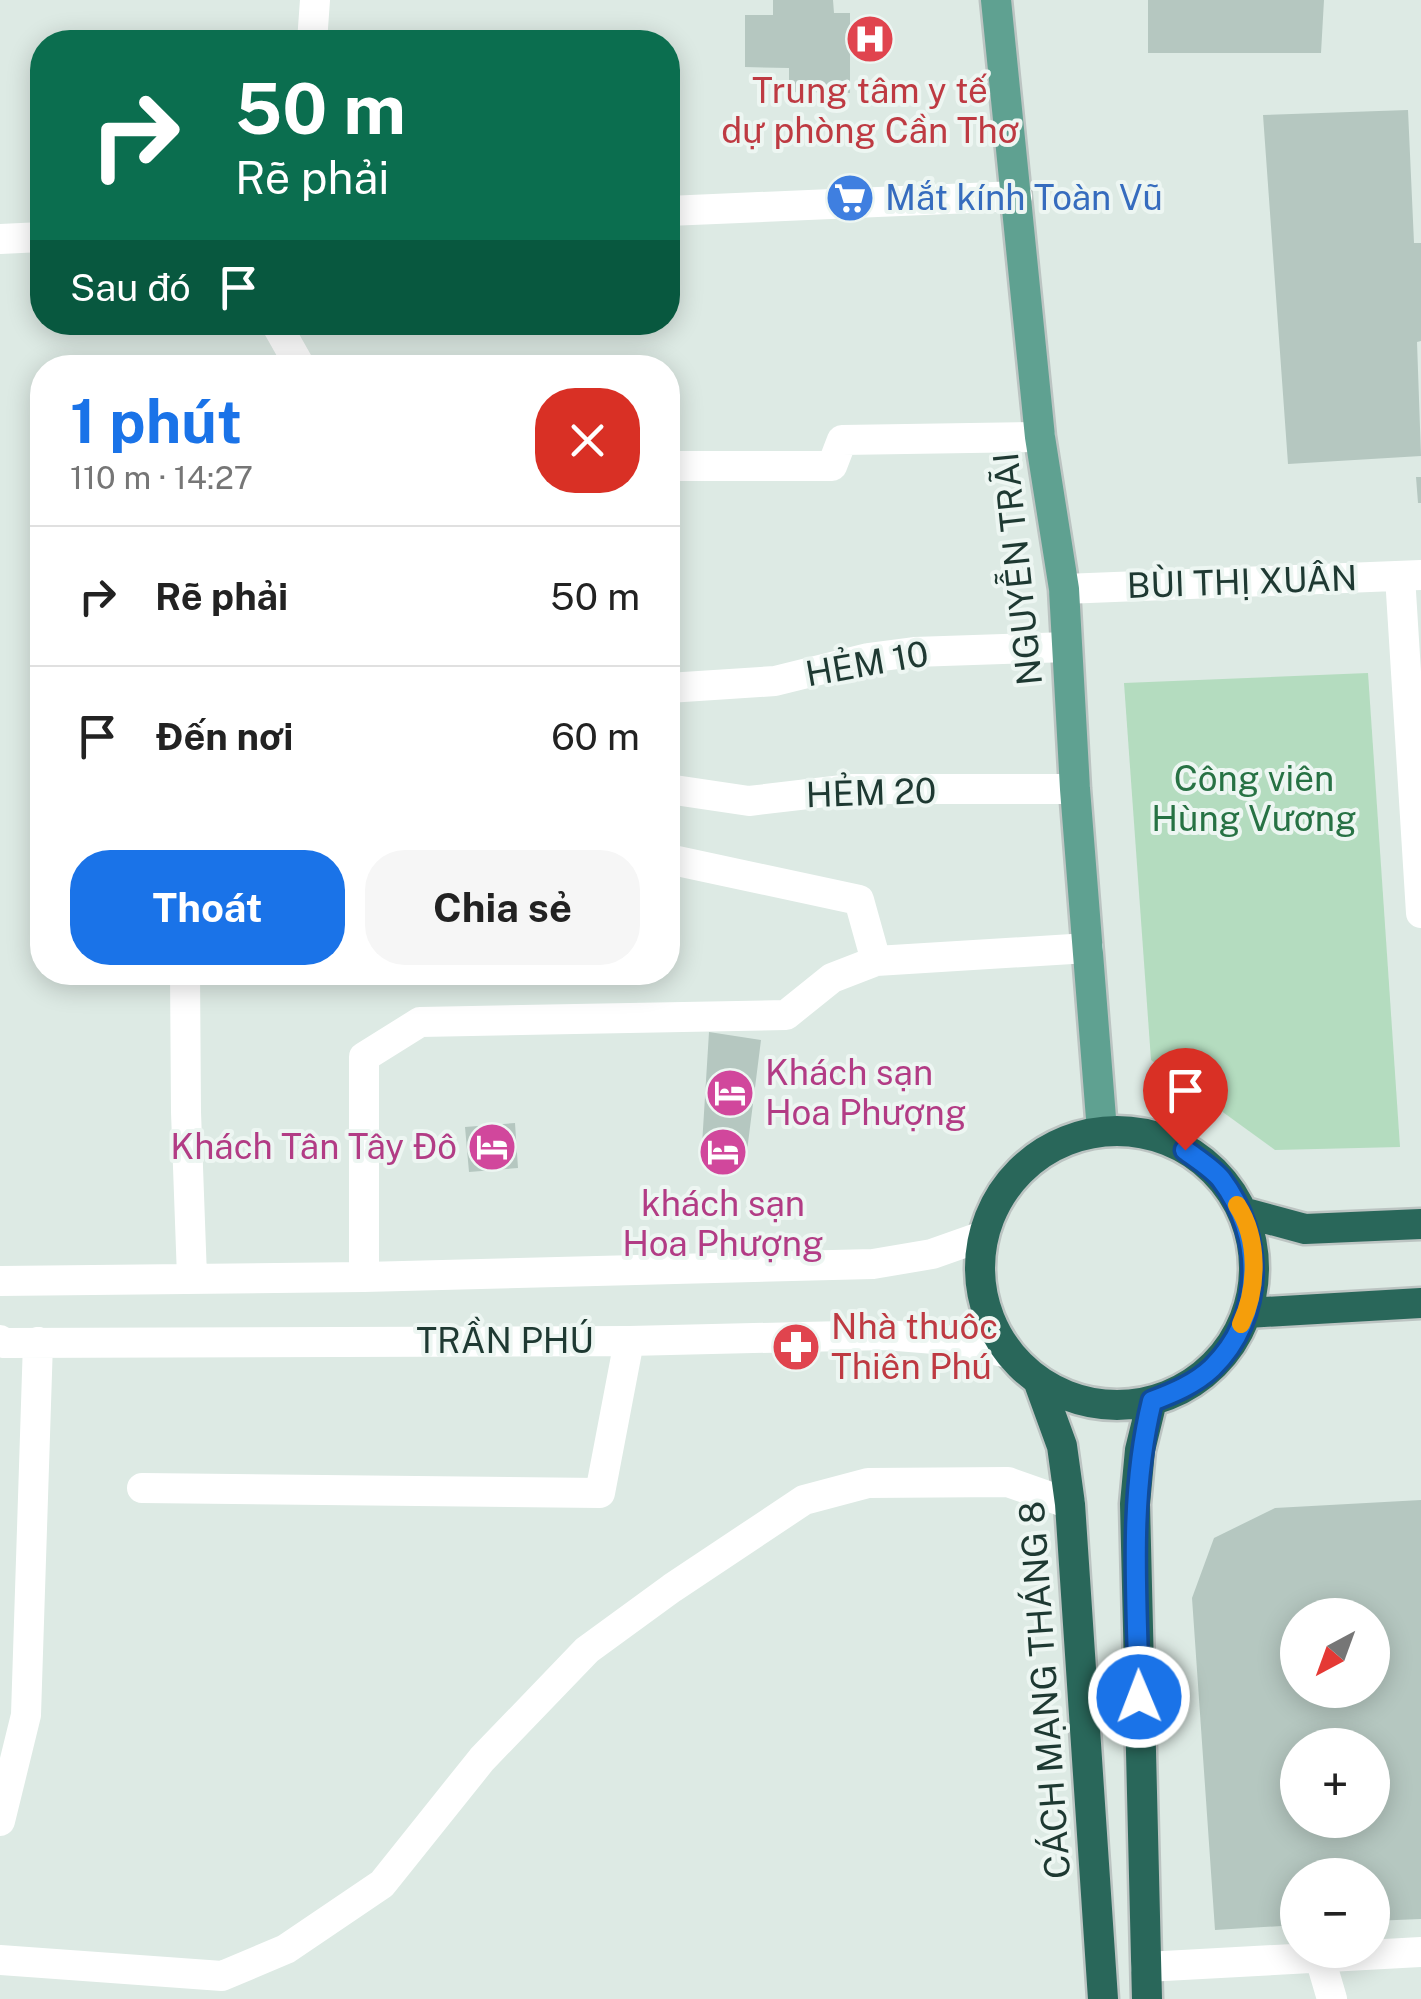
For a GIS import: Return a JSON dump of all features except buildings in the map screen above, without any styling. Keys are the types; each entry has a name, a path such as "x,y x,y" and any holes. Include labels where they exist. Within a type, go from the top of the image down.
{"highway":[{"path":"1102,1131 1145,1134 1185,1150 1218,1176 1242,1212 1252,1245 1254,1279 1247,1312 1232,1343 1211,1370 1183,1389 1121,1407 1074,1398 1038,1380 1008,1353 989,1318 977,1278 983,1236 999,1197 1026,1164 1061,1142 1102,1131"},
{"path":"1242,1212 1305,1229 1421,1224"},
{"path":"1247,1312 1421,1303"},
{"name":"CÁCH MẠNG THÁNG 8","path":"1038,1380 1062,1446 1070,1504 1103,1999"},
{"path":"1147,1999 1135,1504 1140,1450 1152,1401"}],"main road":[{"name":"NGUYỄN TRÃI","path":"996,0 1040,436 1064,589 1075,789 1102,1131"}],"street":[{"path":"313,30 315,0"},
{"path":"680,210 1017,196"},
{"path":"0,238 30,237"},
{"path":"680,466 832,466 842,440 1040,436"},
{"path":"1410,576 1421,913"},
{"name":"BÙI THỊ XUÂN","path":"1064,589 1410,576"},
{"name":"HẺM 10","path":"680,687 775,681 868,658 914,652 1067,647"},
{"name":"HẺM 20","path":"680,791 749,800 852,789 1075,789"},
{"path":"680,862 859,900 876,961"},
{"path":"364,1277 364,1057 420,1022 786,1015 832,978 876,961 1088,948"},
{"path":"185,985 192,1277"},
{"name":"TRẦN PHÚ","path":"0,1281 364,1277 873,1264 932,1254 983,1236"},
{"name":"TRẦN PHÚ","path":"0,1340 630,1341 885,1334 948,1340 1008,1353"},
{"path":"142,1488 600,1492 630,1341"},
{"path":"0,1821 26,1716 38,1342"},
{"path":"0,1960 222,1976 286,1949 382,1884 482,1759 587,1650 804,1500 868,1483 1008,1482 1070,1504"},
{"path":"1390,1954 1421,1952"},
{"path":"1146,1967 1280,1960"},
{"path":"1323,1968 1332,1999"}],"green space":[{"name":"Công viên Hùng Vương","path":"1368,673 1400,1147 1275,1150 1151,1060 1124,683"}],"slow traffic":[{"path":"1237,1205 1252,1245 1254,1279 1241,1324"}],"place":[{"name":"Trung tâm y tế dự phòng Cần Thơ","path":"870,39"},
{"name":"Mắt kính Toàn Vũ","path":"850,198"},
{"name":"Khách sạn Hoa Phượng","path":"730,1093"},
{"name":"Khách Tân Tây Đô","path":"492,1147"},
{"name":"khách sạn Hoa Phượng","path":"723,1152"},
{"name":"Nhà thuôc Thiên Phú","path":"796,1347"}],"route":[{"path":"1139,1697 1135,1504 1140,1450 1152,1401 1183,1389 1211,1370 1232,1343 1247,1312 1254,1279 1252,1245 1242,1212 1218,1176 1185,1150"}]}
